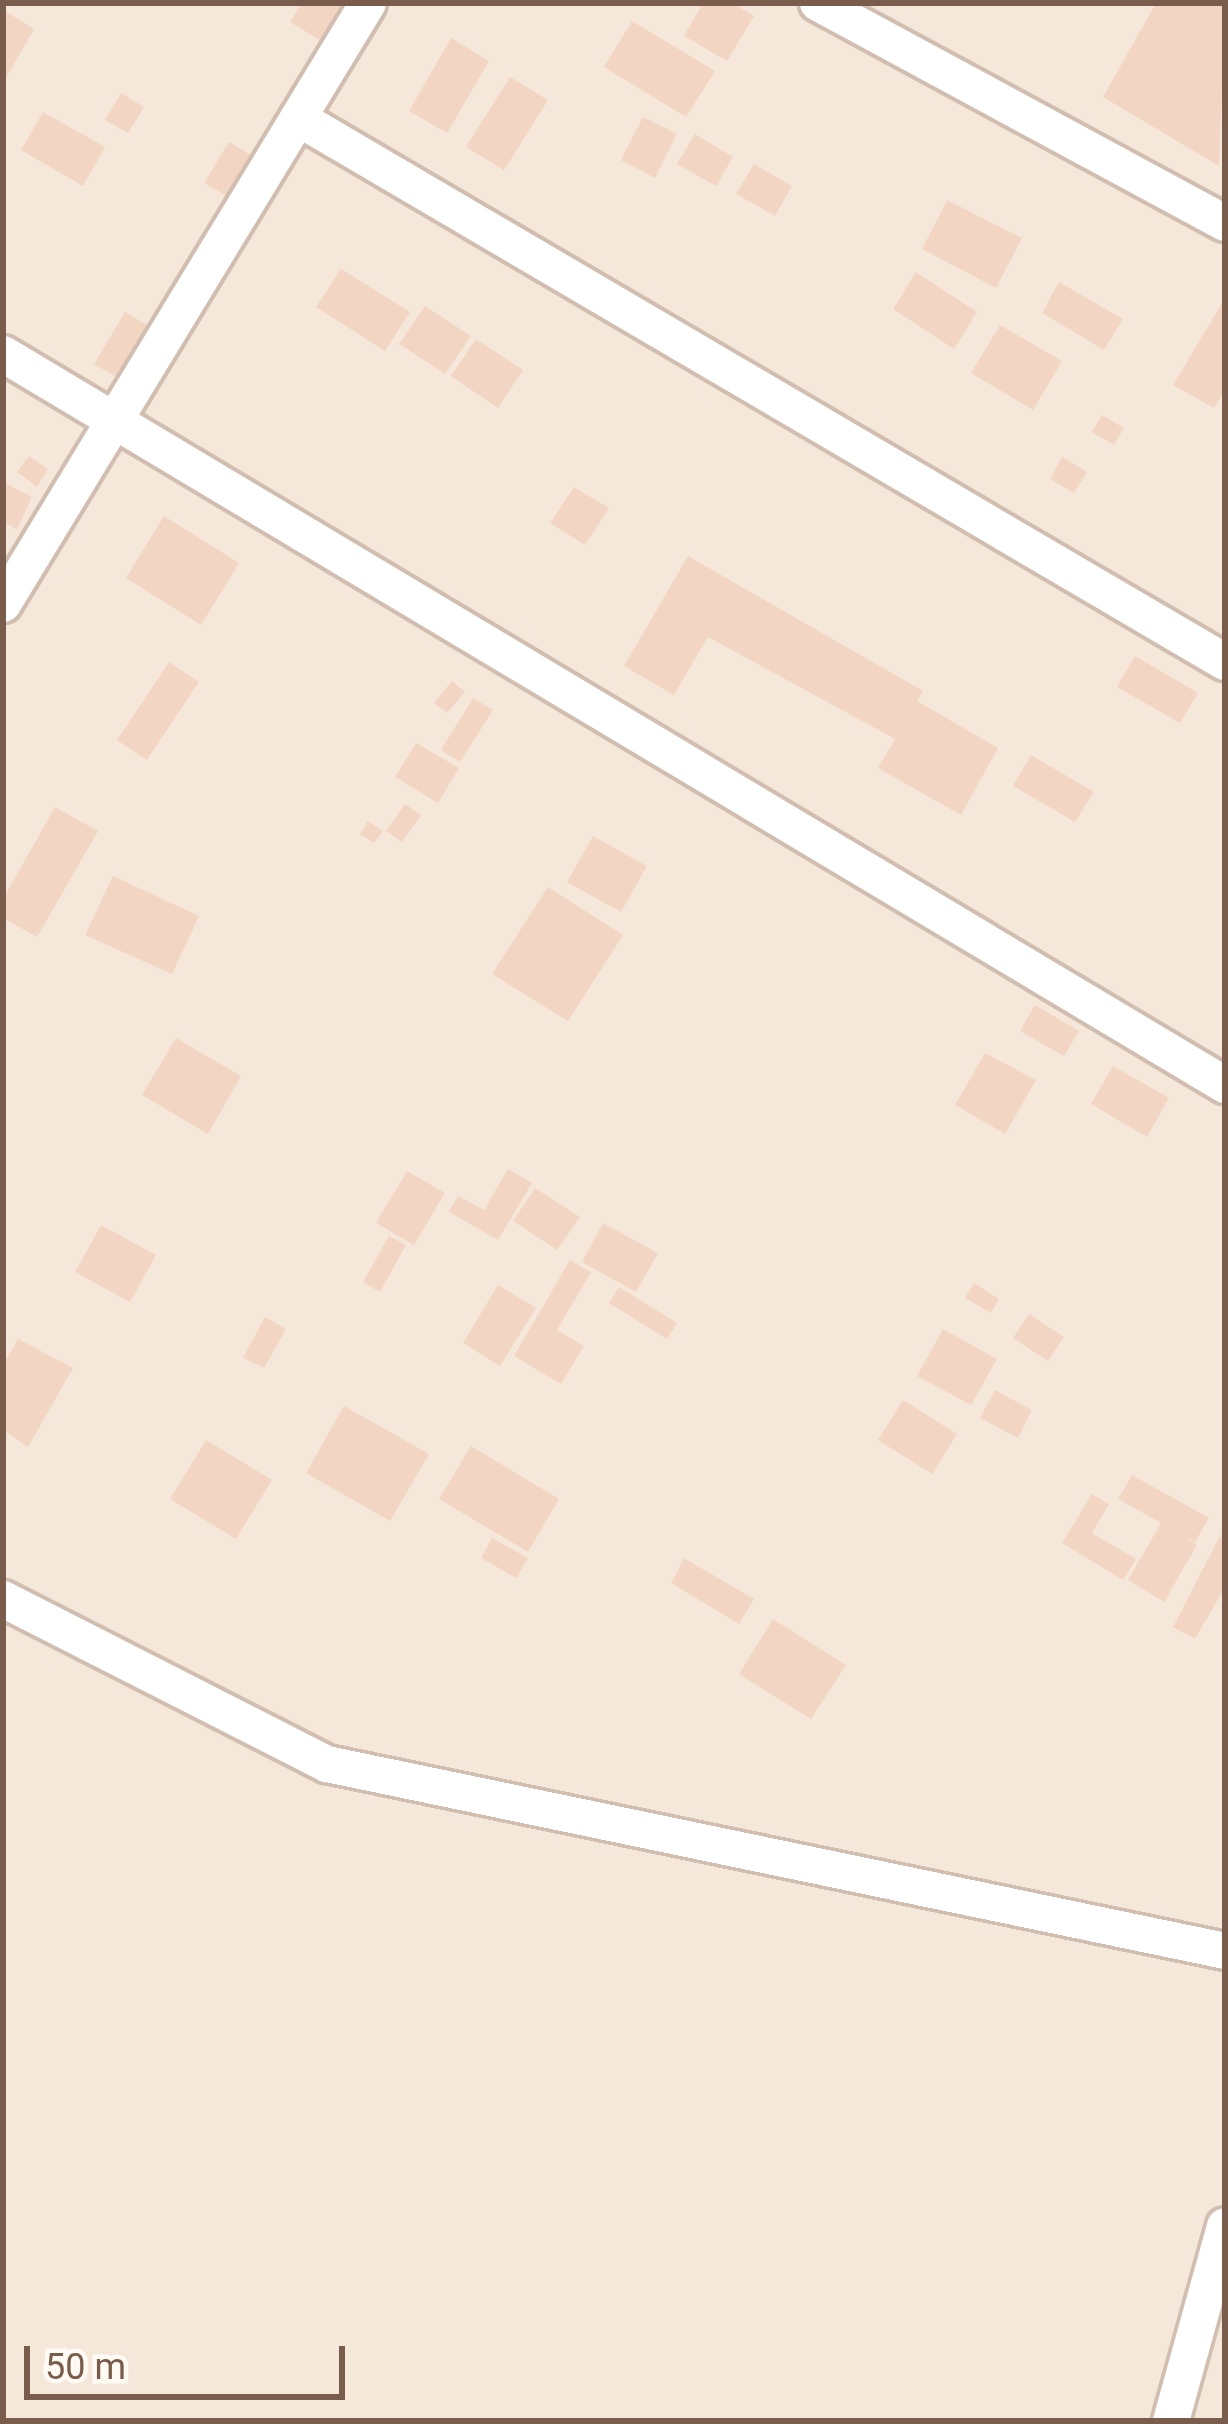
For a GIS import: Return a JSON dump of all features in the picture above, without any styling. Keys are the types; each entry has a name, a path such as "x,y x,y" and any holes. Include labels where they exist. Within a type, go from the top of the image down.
{"street":[{"path":"3,604 368,3"},
{"path":"818,3 1225,223"},
{"path":"298,118 1225,662"},
{"path":"3,354 111,425 1225,1085"},
{"path":"3,1599 327,1764 1225,1951"},
{"path":"1171,2421 1225,2226"}],"shaded area":[{"path":"3,3 1225,3 1225,2421 3,2421"}],"building":[{"path":"302,3 360,3 333,48 290,22"},
{"path":"703,3 732,3 754,16 727,61 684,36"},
{"path":"1156,3 1225,3 1219,166 1103,97"},
{"path":"5,11 34,29 3,83 3,15"},
{"path":"632,21 715,71 686,117 604,67"},
{"path":"451,38 489,61 447,133 409,111"},
{"path":"510,77 548,100 504,170 466,147"},
{"path":"121,93 144,107 128,133 105,120"},
{"path":"43,112 105,147 83,186 21,150"},
{"path":"643,117 677,134 655,178 621,160"},
{"path":"695,134 733,157 716,186 677,164"},
{"path":"229,142 260,160 235,201 204,183"},
{"path":"754,164 792,186 775,216 736,194"},
{"path":"947,200 1022,238 996,288 922,249"},
{"path":"341,269 410,312 385,351 316,307"},
{"path":"916,272 977,312 954,349 893,309"},
{"path":"1059,282 1123,319 1104,350 1042,313"},
{"path":"1225,298 1225,390 1214,408 1173,385"},
{"path":"425,306 471,336 445,374 399,344"},
{"path":"125,312 157,331 127,383 94,364"},
{"path":"1000,325 1062,361 1033,410 971,373"},
{"path":"476,339 523,370 498,408 451,376"},
{"path":"1102,415 1124,428 1114,445 1092,432"},
{"path":"29,456 48,469 37,487 17,472"},
{"path":"1062,457 1087,472 1074,493 1050,479"},
{"path":"3,482 32,497 17,529 3,522"},
{"path":"574,487 609,508 585,545 550,523"},
{"path":"164,516 239,563 201,625 126,578"},
{"path":"688,556 923,691 917,701 998,748 961,815 878,768 895,739 708,637 674,695 624,666"},
{"path":"1135,656 1198,693 1180,723 1117,687"},
{"path":"169,662 199,682 147,760 117,740"},
{"path":"452,681 465,692 447,713 434,703"},
{"path":"473,698 493,710 460,762 441,750"},
{"path":"416,743 459,768 438,803 395,777"},
{"path":"1031,755 1094,792 1075,822 1013,786"},
{"path":"405,804 421,815 402,842 386,831"},
{"path":"55,807 98,831 37,937 3,918 3,899"},
{"path":"368,821 383,831 374,843 360,834"},
{"path":"593,836 647,866 621,912 567,882"},
{"path":"113,876 199,916 172,974 85,935"},
{"path":"548,887 623,935 568,1021 492,974"},
{"path":"1035,1005 1079,1031 1064,1056 1020,1031"},
{"path":"176,1038 241,1076 208,1134 142,1095"},
{"path":"985,1053 1036,1080 1005,1134 955,1105"},
{"path":"1113,1066 1169,1098 1147,1137 1091,1104"},
{"path":"508,1169 532,1183 498,1240 449,1212 458,1196 484,1210"},
{"path":"407,1171 445,1193 414,1245 376,1223"},
{"path":"535,1188 580,1217 557,1250 513,1221"},
{"path":"603,1223 658,1253 636,1292 582,1262"},
{"path":"101,1225 156,1255 130,1302 75,1272"},
{"path":"389,1236 406,1245 380,1292 363,1282"},
{"path":"570,1260 591,1272 557,1330 584,1346 561,1384 514,1356"},
{"path":"974,1283 999,1299 991,1313 965,1298"},
{"path":"498,1285 536,1308 500,1366 463,1343"},
{"path":"619,1287 677,1323 667,1339 609,1303"},
{"path":"1029,1314 1064,1337 1048,1361 1013,1338"},
{"path":"265,1317 286,1329 264,1368 243,1358"},
{"path":"943,1329 997,1359 971,1405 917,1376"},
{"path":"18,1339 73,1368 28,1447 3,1430 3,1365"},
{"path":"995,1390 1032,1410 1018,1438 980,1418"},
{"path":"903,1400 957,1434 932,1474 878,1440"},
{"path":"344,1406 429,1454 390,1521 306,1473"},
{"path":"206,1440 272,1480 236,1539 170,1499"},
{"path":"471,1446 559,1499 528,1552 439,1499"},
{"path":"1132,1475 1209,1518 1195,1542 1184,1537 1197,1545 1164,1602 1128,1580 1161,1523 1118,1499"},
{"path":"1092,1494 1109,1504 1092,1533 1136,1559 1123,1580 1062,1543"},
{"path":"1221,1534 1225,1587 1195,1639 1173,1627"},
{"path":"492,1538 528,1558 516,1578 481,1558"},
{"path":"684,1558 754,1599 739,1624 671,1583"},
{"path":"773,1619 846,1665 811,1719 739,1674"}]}
